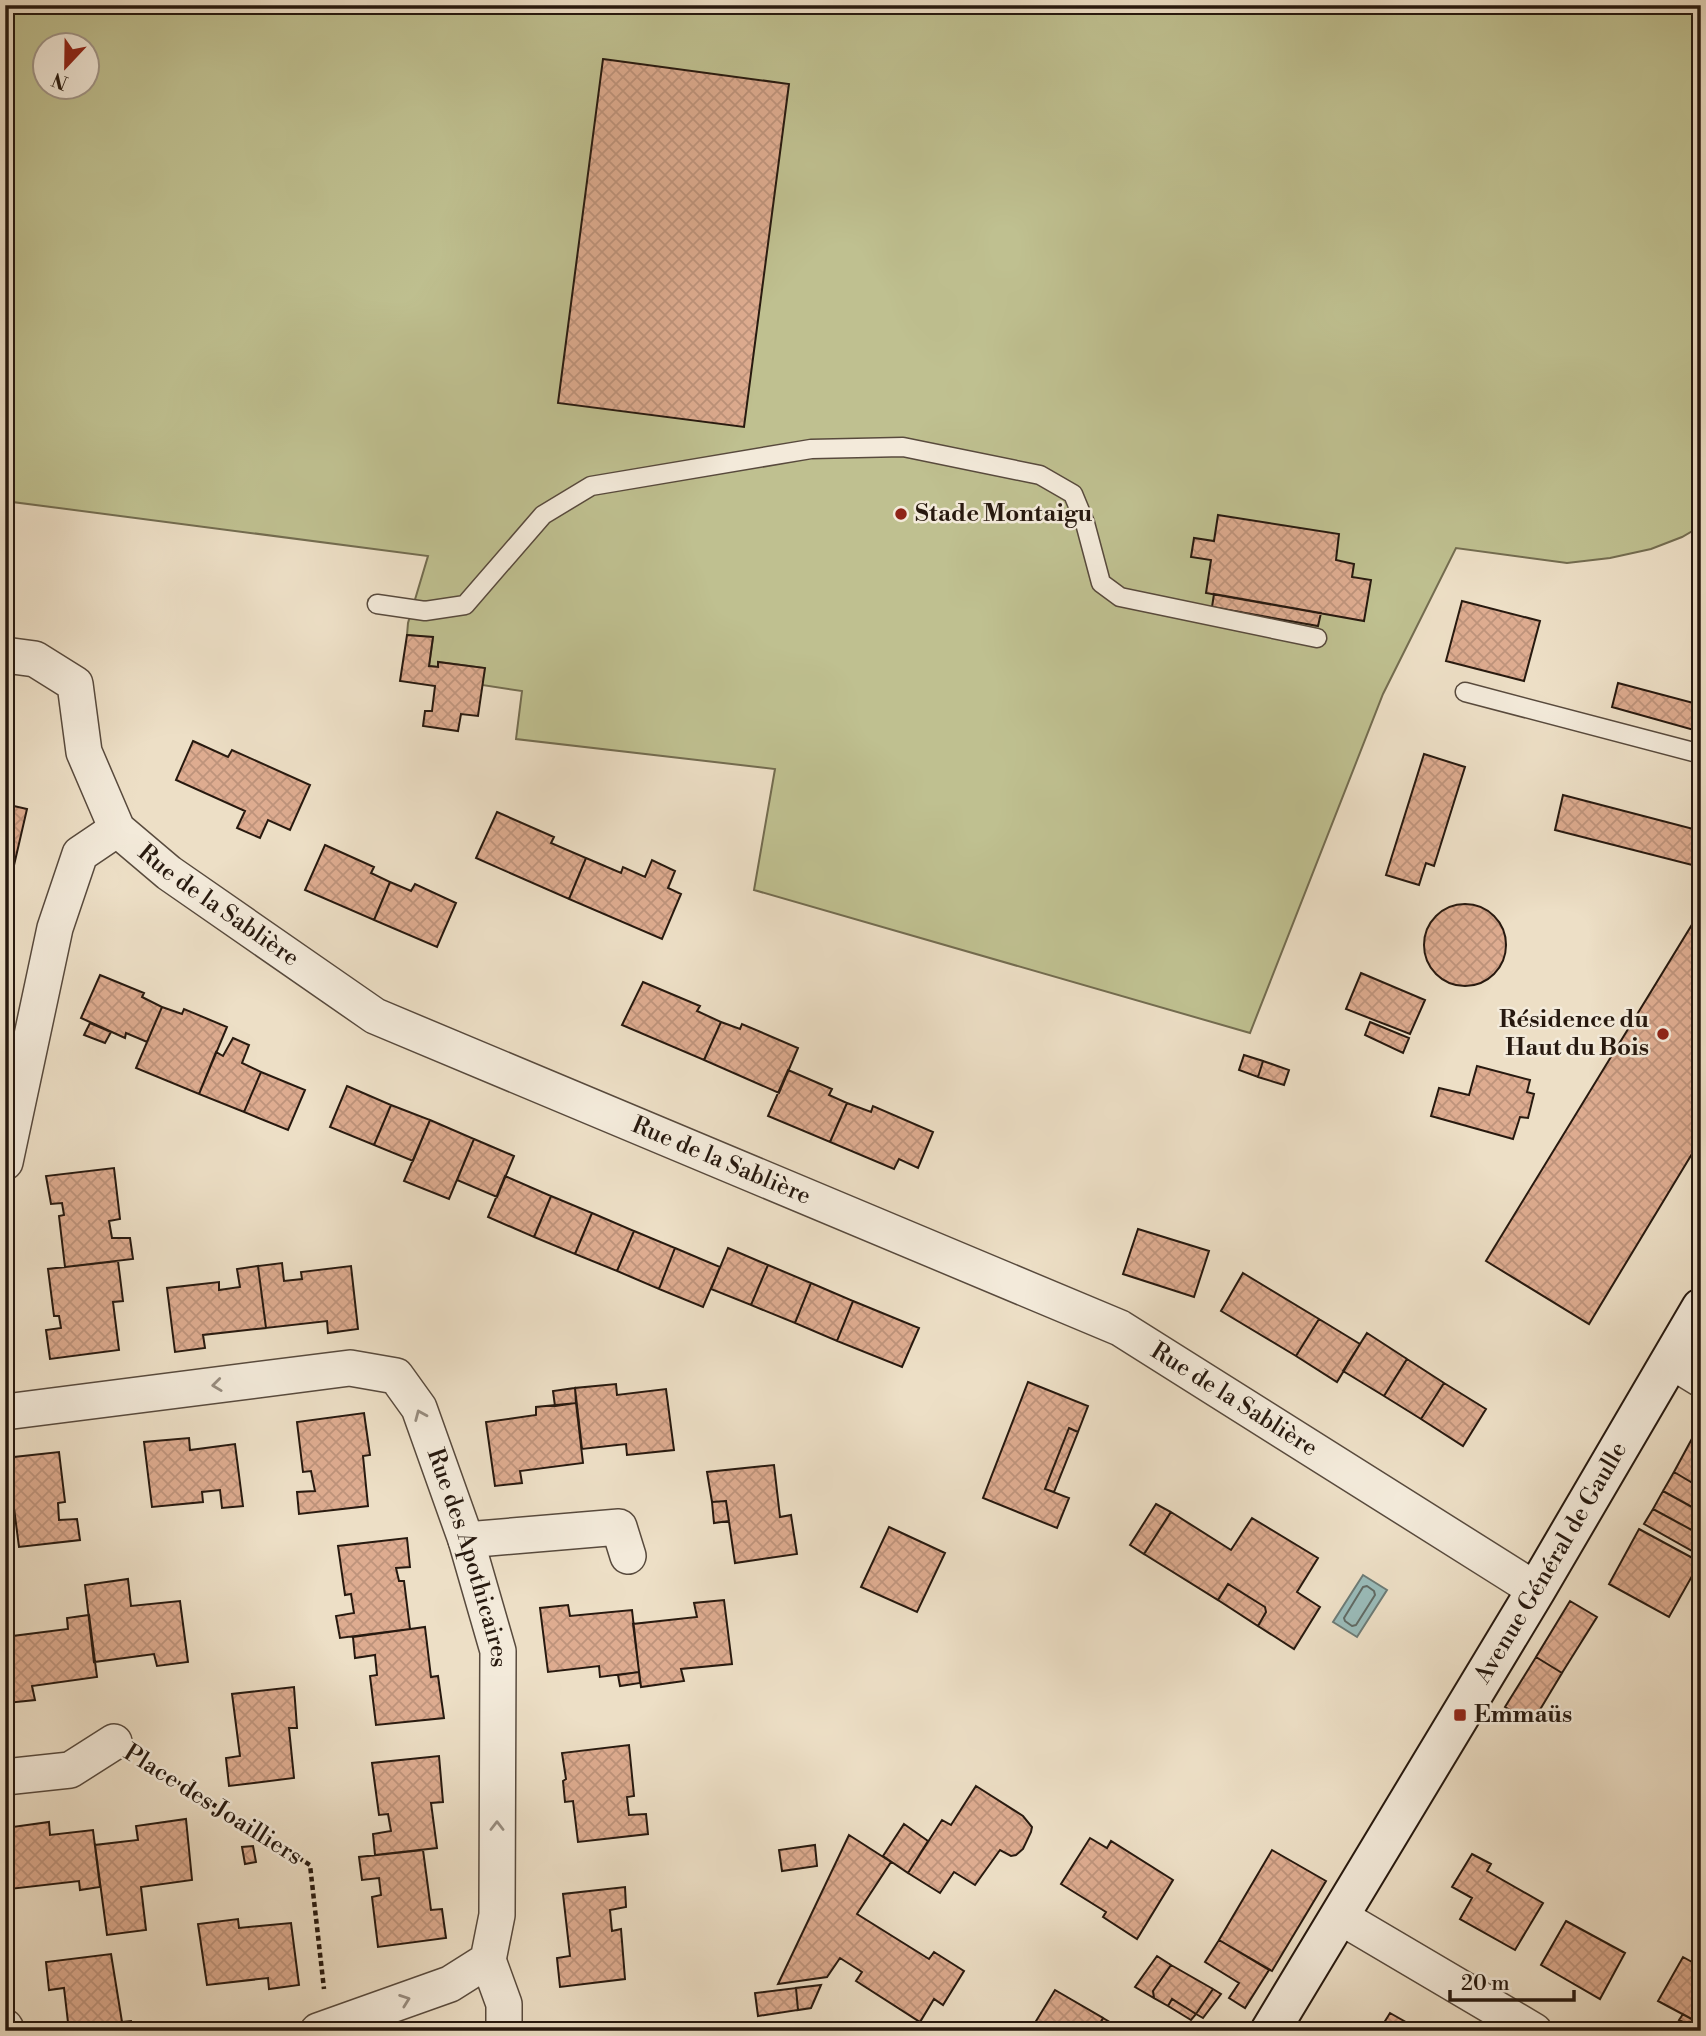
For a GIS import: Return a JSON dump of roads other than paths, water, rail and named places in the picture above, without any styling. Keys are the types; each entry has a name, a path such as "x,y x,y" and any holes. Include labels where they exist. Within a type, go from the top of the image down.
{"street":[{"name":"Rue de la Sablière","path":"5,654 35,659 75,684 84,752 117,829 169,873 375,1016 1120,1328 1536,1590"},
{"path":"5,1163 55,928 80,854 117,829"},
{"name":"Avenue Général de Gaulle","path":"1270,2031 1536,1590 1686,1370 1701,1308"},
{"name":"Rue des Apothicaires","path":"5,1412 350,1368 396,1376 419,1408 466,1541 498,1651 497,1915 488,1959"},
{"path":"466,1541 620,1527 628,1556"},
{"name":"Place des Joailliers","path":"5,1777 70,1770 114,1742"},
{"path":"1339,1916 1534,2031"},
{"path":"323,2029 450,1984 488,1959 504,2004 503,2031"}],"lane":[{"path":"377,604 425,611 465,605 544,515 590,486 811,449 903,447 1040,475 1073,494 1085,523 1101,583 1120,597 1317,638"},
{"path":"1465,692 1701,754"}],"water":[{"path":"1363,1575 1387,1590 1357,1637 1333,1622"}],"place":[{"name":"Stade Montaigu","path":"901,514"},
{"name":"Résidence du Haut du Bois","path":"1663,1034"},
{"name":"Emmaüs","path":"1460,1715"}]}
